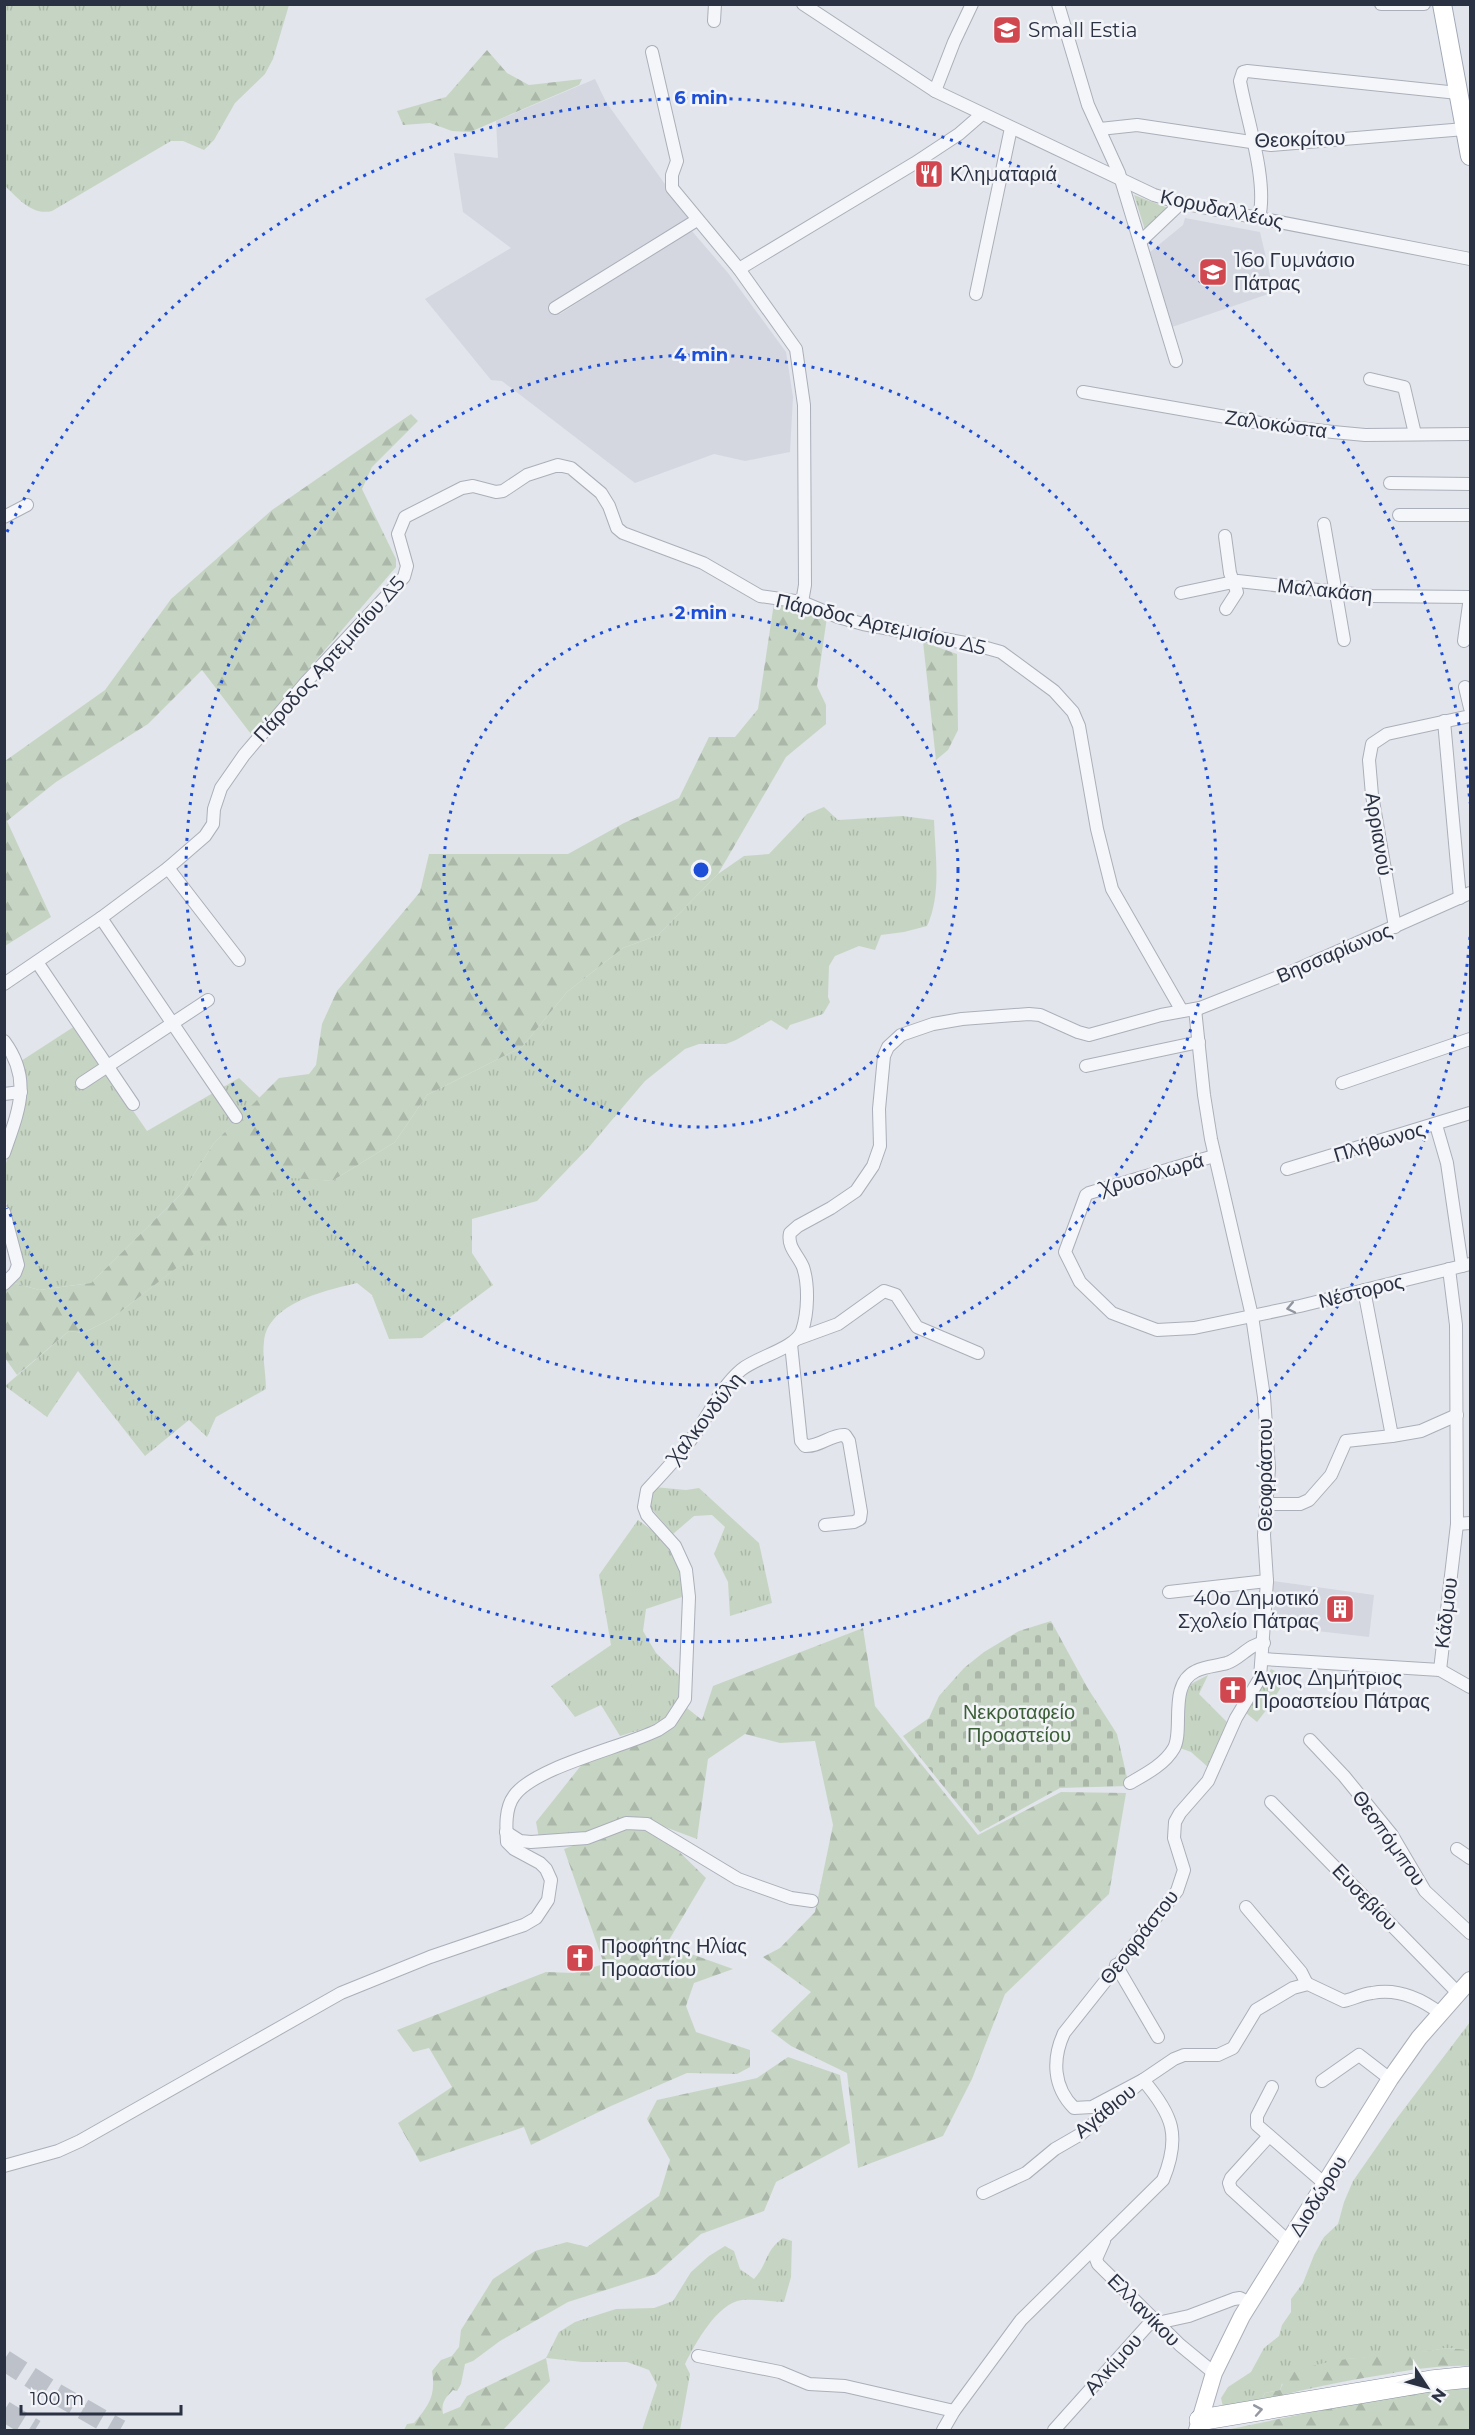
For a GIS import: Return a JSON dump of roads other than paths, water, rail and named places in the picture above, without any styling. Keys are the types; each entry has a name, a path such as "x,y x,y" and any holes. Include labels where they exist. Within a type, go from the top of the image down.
{"highway":[{"path":"1198,2425 1431,2381 1470,2377"}],"main road":[{"path":"1442,4 1470,156"}],"street":[{"path":"714,21 715,4"},
{"path":"934,91 972,4"},
{"path":"1058,4 1088,105 1121,180 1176,361"},
{"path":"1381,4 1424,4"},
{"name":"Κορυδαλλέως","path":"803,5 934,91 1154,195 1181,203 1470,259"},
{"path":"652,52 677,161 672,175 672,188 739,269 796,349 804,405 805,585 802,602"},
{"path":"1259,218 1261,195 1240,81 1240,75 1245,71 1458,93"},
{"path":"739,269 915,164 959,134 982,114"},
{"name":"Θεοκρίτου","path":"1100,129 1137,125 1277,144 1465,129"},
{"path":"976,294 1011,128"},
{"path":"1141,241 1181,203"},
{"path":"555,308 697,220"},
{"path":"1370,379 1404,387 1414,434"},
{"name":"Ζαλοκώστα","path":"1083,392 1277,425 1359,434 1470,434"},
{"name":"Πάροδος Αρτεμισίου Δ5","path":"4,984 168,868 209,832 221,788 260,735 404,577 407,566 398,534 405,517 462,488 473,486 496,492 504,491 527,475 558,465 566,465 601,493 609,506 617,528 623,533 703,563 755,594 774,600 802,602 838,617 863,624 976,645 1001,652 1065,702 1076,717 1079,726 1097,829 1112,889 1182,1011"},
{"path":"1390,483 1470,484"},
{"path":"4,517 27,505"},
{"path":"1399,515 1470,515"},
{"path":"1324,524 1344,640"},
{"path":"1225,536 1233,582 1237,592 1226,609"},
{"name":"Μαλακάση","path":"1181,593 1233,582 1385,597 1470,597"},
{"path":"1464,641 1470,597"},
{"path":"1465,687 1470,708"},
{"path":"1465,896 1444,721 1470,716"},
{"name":"Αρριανού","path":"1395,927 1372,795 1370,748 1374,742 1387,734 1444,721"},
{"path":"168,868 239,960"},
{"name":"Βησσαρίωνος","path":"1196,1009 1296,970 1465,896"},
{"path":"100,918 236,1117"},
{"path":"37,962 133,1104"},
{"path":"82,1083 208,1000"},
{"path":"825,1525 854,1522 860,1519 861,1512 849,1441 845,1435 838,1435 812,1447 805,1446 801,1441 794,1342 805,1320 806,1291 803,1268 791,1245 790,1233 847,1198 861,1186 873,1166 880,1146 879,1109 885,1052 902,1035 917,1029 970,1018 1032,1014 1089,1035 1161,1015 1196,1009"},
{"name":"Θεοφράστου","path":"1143,2080 1092,2107 1074,2108 1065,2100 1057,2078 1055,2066 1058,2046 1064,2033 1116,1965 1159,1916 1180,1884 1184,1870 1174,1838 1175,1822 1215,1769 1236,1718 1260,1678 1264,1643 1267,1581 1264,1536 1269,1468 1264,1398 1252,1316 1214,1156 1204,1095 1196,1009"},
{"path":"1342,1083 1470,1039"},
{"path":"4,1041 16,1060 21,1076 19,1107 4,1153"},
{"path":"1086,1066 1199,1042"},
{"path":"4,1094 21,1092"},
{"name":"Πλήθωνος","path":"1287,1169 1470,1113"},
{"path":"1436,1125 1447,1162 1466,1264"},
{"name":"Χρυσολωρά","path":"1214,1156 1089,1192 1078,1212 1065,1252 1080,1282 1112,1313 1157,1330 1194,1328 1252,1316"},
{"path":"4,1212 18,1265 15,1273 4,1284"},
{"name":"Νέστορος","path":"1252,1316 1466,1264"},
{"name":"Κάδμου","path":"1440,1670 1457,1524 1456,1325 1449,1269"},
{"path":"1364,1290 1392,1436"},
{"name":"Χαλκονδύλη","path":"506,1832 509,1806 514,1795 525,1786 550,1770 651,1734 670,1722 678,1711 684,1699 688,1583 675,1546 647,1515 644,1507 645,1497 648,1490 691,1440 738,1372 764,1356 838,1324 884,1291 896,1295 917,1327 978,1353"},
{"path":"1267,1504 1300,1504 1310,1500 1331,1475 1346,1441 1421,1431 1457,1415"},
{"path":"1457,1524 1470,1523"},
{"path":"1169,1592 1267,1581"},
{"path":"1130,1783 1157,1765 1169,1755 1174,1747 1177,1741 1177,1711 1180,1695 1188,1677 1195,1671 1232,1660 1252,1646 1264,1643"},
{"path":"1263,1659 1440,1670 1470,1687"},
{"name":"Θεοπόμπου","path":"1310,1740 1352,1785 1392,1835 1425,1891 1470,1933"},
{"name":"Ευσεβίου","path":"1271,1802 1458,1993"},
{"path":"506,1832 520,1841 531,1842 587,1838 626,1823 647,1824 738,1880 791,1898 812,1901"},
{"path":"4,2166 58,2151 80,2141 340,1993 430,1957 524,1925 542,1911 551,1889 551,1880 540,1863 514,1849 507,1842 506,1832"},
{"path":"1457,1849 1470,1858"},
{"path":"1246,1906 1301,1972 1307,1984 1342,2000 1375,1992 1400,1993 1416,1998 1440,2013"},
{"path":"1116,1965 1158,2037"},
{"name":"Διοδώρου","path":"1198,2425 1214,2373 1250,2302 1290,2242 1390,2079 1440,2013 1470,1980"},
{"name":"Αγάθιου","path":"983,2193 1026,2173 1055,2149 1081,2134 1143,2080 1184,2055 1218,2055 1233,2048 1258,2009 1293,1988 1307,1984"},
{"path":"1322,2081 1359,2055 1390,2079"},
{"path":"943,2430 954,2411 1020,2320 1163,2180 1172,2158 1173,2139 1168,2116 1160,2100 1143,2080"},
{"path":"1272,2086 1256,2121 1257,2125 1325,2184"},
{"path":"1269,2136 1229,2183 1232,2189 1290,2242"},
{"name":"Ελλανίκου","path":"1103,2237 1103,2246 1096,2259 1098,2264 1188,2352 1214,2373"},
{"name":"Αλκίμου","path":"1054,2430 1145,2327 1157,2322 1189,2316 1236,2298 1250,2302"},
{"path":"698,2355 780,2372 809,2384 845,2386 954,2411"}],"tunnel":[{"path":"4,2360 55,2393 120,2430"},
{"path":"4,2411 35,2430"}],"place":[{"name":"Small Estia","path":"1007,30"},
{"name":"Κληματαριά","path":"929,174"},
{"name":"16ο Γυμνάσιο Πάτρας","path":"1213,272"},
{"name":"40ο Δημοτικό Σχολείο Πάτρας","path":"1340,1609"},
{"name":"Άγιος Δημήτριος Προαστείου Πάτρας","path":"1233,1690"},
{"name":"Προφήτης Ηλίας Προαστίου","path":"580,1958"}],"park label":[{"name":"Νεκροταφείο Προαστείου","path":"1019,1724"}]}
